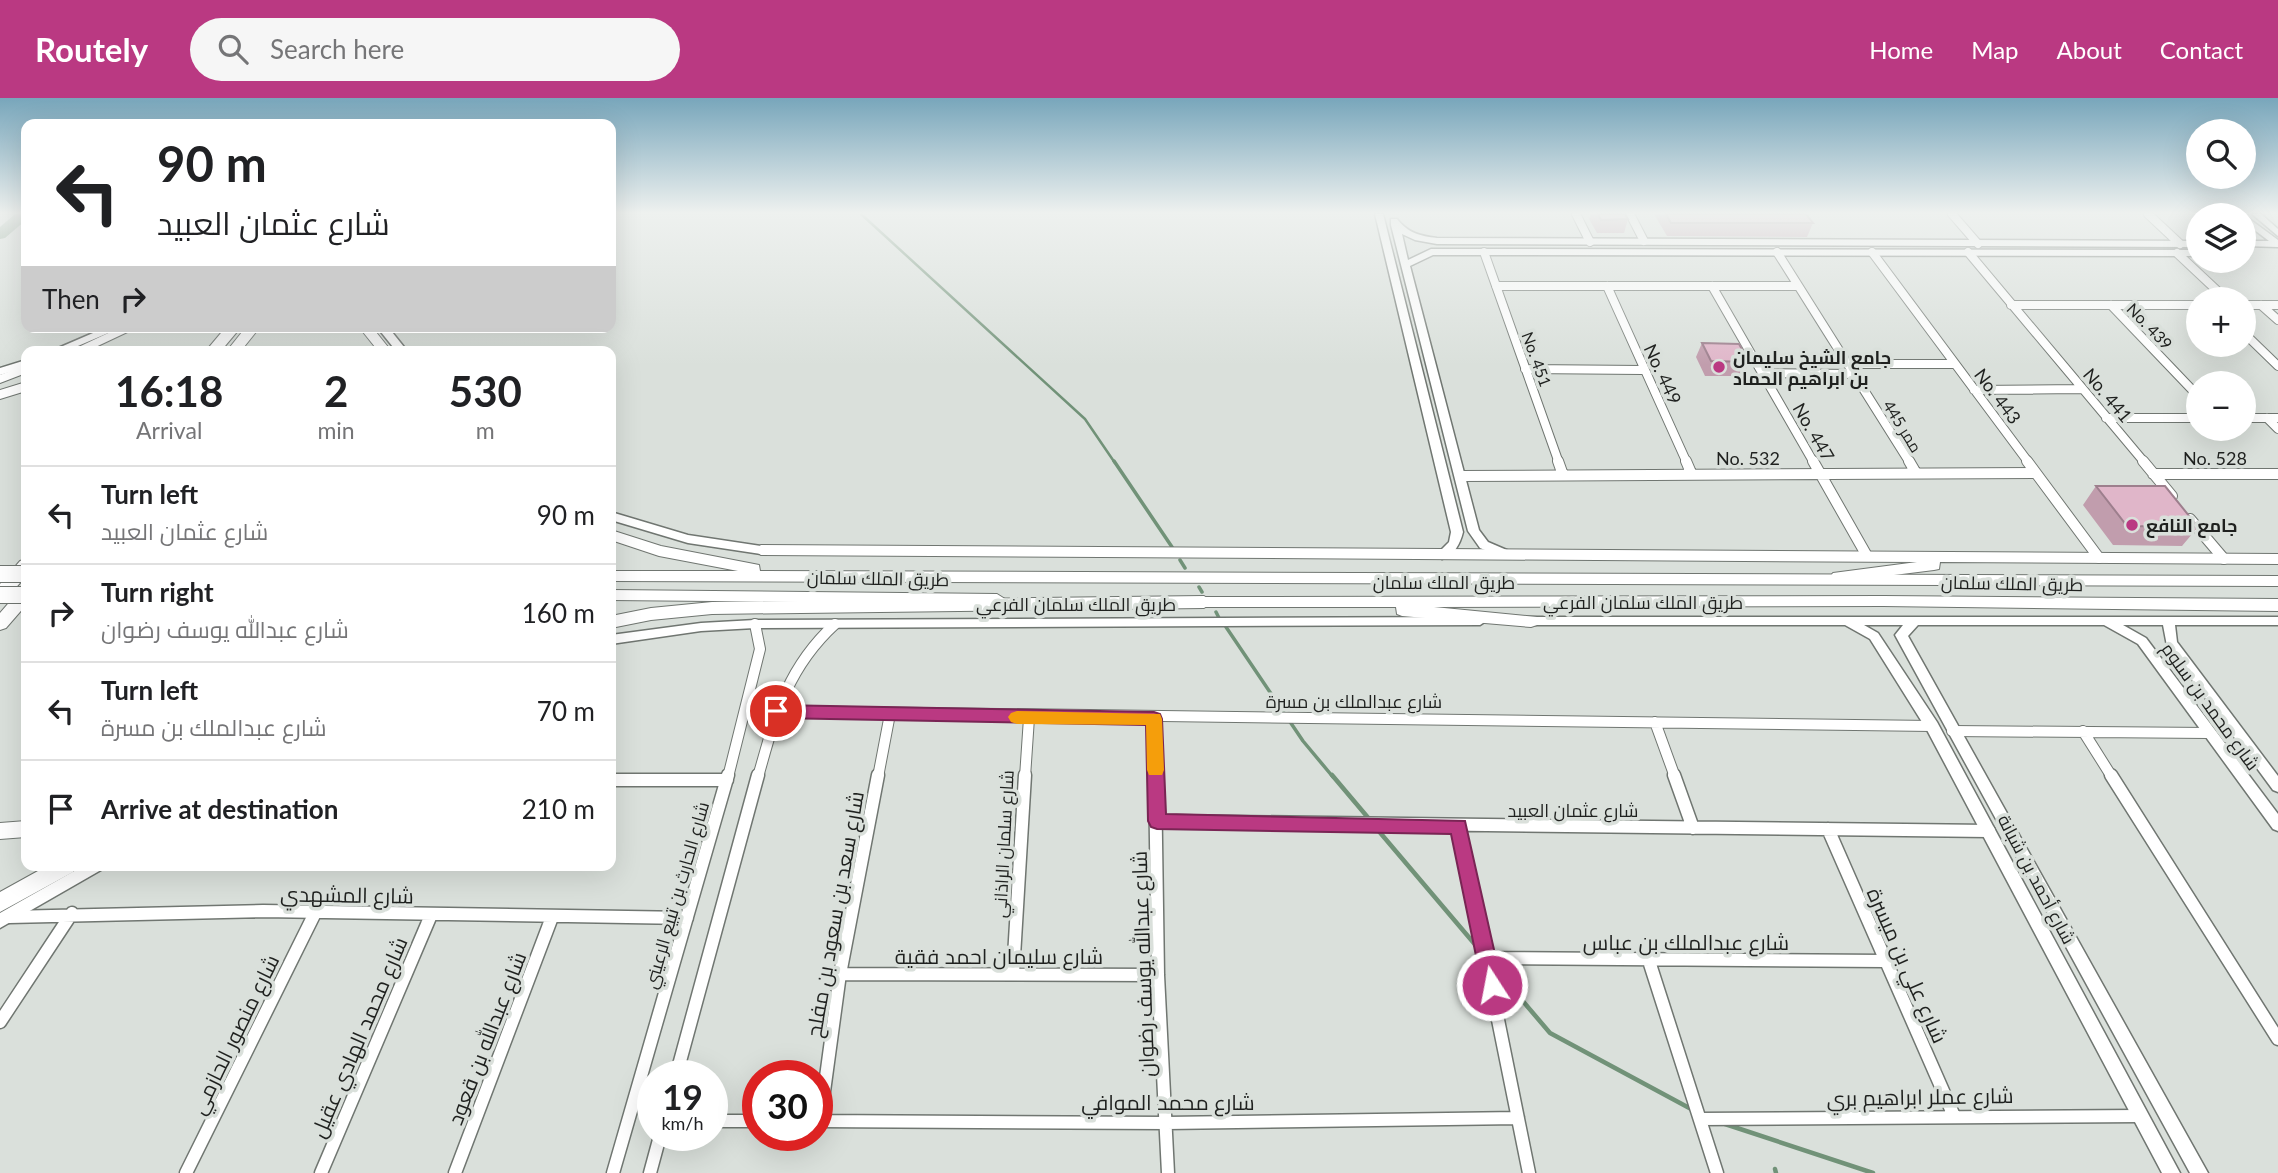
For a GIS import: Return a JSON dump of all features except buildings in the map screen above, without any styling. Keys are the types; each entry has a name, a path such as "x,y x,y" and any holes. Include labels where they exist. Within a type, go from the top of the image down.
{"highway":[{"path":"0,395 21,388"},
{"path":"0,595 21,571"},
{"path":"0,624 21,600"},
{"path":"616,621 651,614 712,608 1204,602"},
{"path":"0,831 21,829"},
{"path":"2,914 59,871"}],"main road":[{"path":"69,346 102,333"},
{"path":"88,346 118,333"},
{"path":"0,372 21,365"},
{"path":"0,379 21,371"},
{"path":"616,517 688,539 761,550 2278,559"},
{"path":"616,536 687,556 812,577"},
{"path":"1831,578 1995,557"},
{"path":"0,574 21,574"},
{"name":"طريق الملك سلمان","path":"616,576 2278,581"},
{"path":"0,595 21,594"},
{"name":"طريق الملك سلمان","path":"616,595 1204,602 1883,601 2278,605"},
{"path":"1288,601 1531,621"}],"street":[{"path":"1391,264 1457,533 1454,544 1442,555"},
{"path":"1407,264 1474,531 1484,545 1509,555"},
{"name":"No. 451","path":"1488,264 1563,475"},
{"name":"ممر 445","path":"1785,264 1916,473"},
{"name":"No. 443","path":"1881,264 2099,558"},
{"name":"No. 441","path":"1978,264 2179,505"},
{"path":"2194,264 2214,287"},
{"path":"1496,286 1798,286"},
{"name":"No. 449","path":"1607,286 1692,475"},
{"name":"No. 447","path":"1712,286 1867,556"},
{"path":"2011,305 2186,305"},
{"name":"No. 439","path":"2111,305 2186,383"},
{"path":"2256,305 2278,305"},
{"path":"2262,305 2278,320"},
{"path":"2256,344 2278,366"},
{"path":"1848,364 1955,364"},
{"path":"1525,369 1643,370"},
{"path":"1762,373 1854,373"},
{"path":"1974,390 2082,389"},
{"path":"2106,418 2186,418"},
{"path":"2256,418 2278,418"},
{"path":"2267,418 2278,429"},
{"name":"No. 532","path":"1460,476 2036,473"},
{"name":"No. 528","path":"2153,474 2278,474"},
{"path":"2188,516 2224,559"},
{"path":"1457,533 1474,531"},
{"name":"شارع أحمد بن شبانة","path":"1846,621 1874,636 1932,726 2171,1173"},
{"name":"شارع أحمد بن شبانة","path":"1915,621 1901,635 2199,1173"},
{"name":"طريق الملك سلمان الفرعي","path":"616,639 701,627 755,624 2278,621"},
{"name":"شارع محمد بن سلوم","path":"2105,622 2141,641 2278,825"},
{"name":"شارع محمد بن سلوم","path":"2169,622 2171,643 2278,786"},
{"name":"شارع الحارث بن تبيع الرعيني","path":"613,1173 727,780 760,649 755,624"},
{"path":"680,1060 776,711 790,675 821,636 835,624"},
{"name":"شارع عبدالملك بن مسرة","path":"776,711 1029,718 1932,726"},
{"name":"شارع سعد بن سعود بن مفلح","path":"827,1060 840,974 890,714"},
{"name":"شارع سلمان الراذاني","path":"1013,973 1029,718"},
{"name":"شارع عبدالله يوسف رضوان","path":"1154,719 1158,975 1168,1173"},
{"path":"1655,722 1693,828"},
{"path":"1952,731 2209,733"},
{"path":"2083,731 2278,1039"},
{"path":"616,780 727,780"},
{"name":"شارع عثمان العبيد","path":"1157,821 1459,827 1990,831"},
{"path":"1459,827 1529,1173"},
{"name":"شارع علي بن ميسرة","path":"1828,829 1954,1116"},
{"path":"2,914 86,871"},
{"name":"شارع المشهدي","path":"2,914 316,911 687,918"},
{"name":"شارع منصور الحازمي","path":"186,1173 316,911"},
{"path":"0,1022 72,913"},
{"name":"شارع محمد الهادي عقيل","path":"321,1173 431,915"},
{"name":"شارع عبدالله بن قعود","path":"455,1173 552,917"},
{"name":"شارع عبدالملك بن عباس","path":"1486,958 1885,961"},
{"path":"1649,961 1717,1173"},
{"name":"شارع سليمان احمد فقية","path":"840,974 1158,975"},
{"name":"شارع عملر ابراهيم بري","path":"1700,1119 2140,1116"},
{"name":"شارع محمد الموافي","path":"833,1121 1167,1123 1518,1118"},
{"path":"650,1173 656,1151"}],"waterway":[{"path":"916,264 1085,419 1115,463"},
{"path":"1114,461 1172,547"},
{"path":"1180,560 1185,568"},
{"path":"1199,587 1202,592"},
{"path":"1216,612 1219,618"},
{"path":"1226,627 1303,741 1333,777"},
{"path":"1332,775 1370,820"},
{"path":"1377,829 1478,948"},
{"path":"1492,965 1550,1033 1693,1110"},
{"path":"1725,1124 1873,1173"},
{"path":"1775,1169 1776,1173"}],"slow traffic":[{"path":"1017,717 1154,719 1156,770"}],"place":[{"name":"جامع الشيخ سليمان بن ابراهيم الحماد","path":"1719,367"},
{"name":"جامع النافع","path":"2132,525"}],"route":[{"path":"776,711 1154,719 1157,821 1459,827 1492,985"}]}
